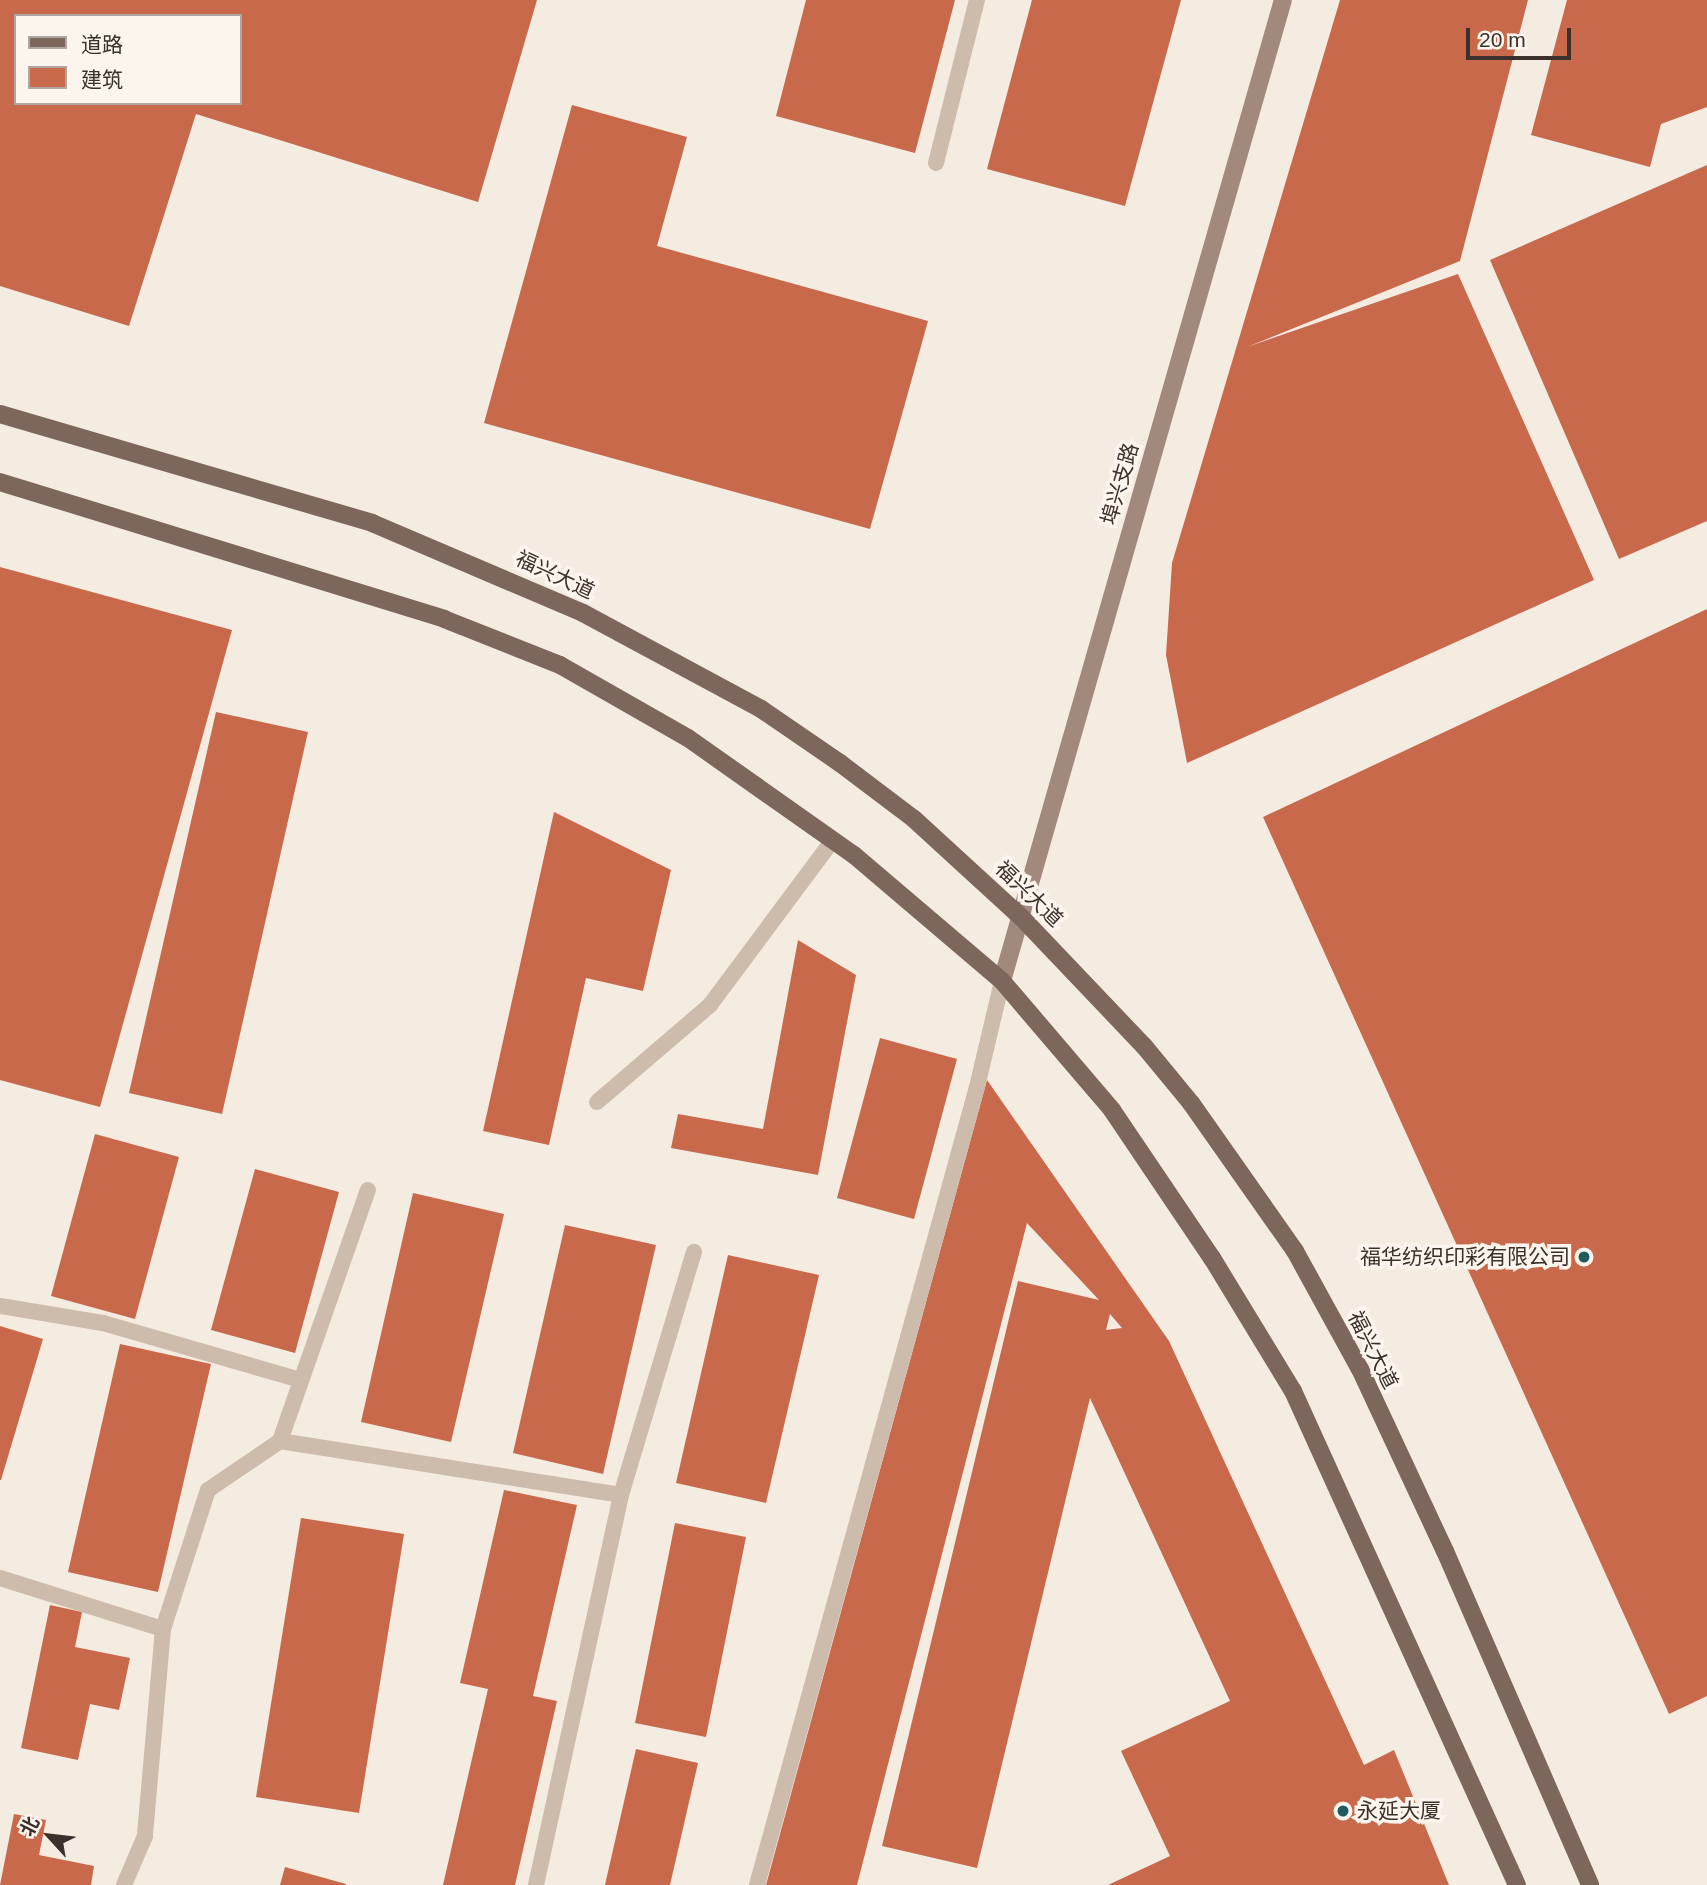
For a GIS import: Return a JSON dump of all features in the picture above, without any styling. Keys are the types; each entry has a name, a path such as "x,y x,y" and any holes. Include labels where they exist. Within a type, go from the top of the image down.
{"main road":[{"name":"福兴大道","path":"0,414 372,523 583,612 761,709 840,763 914,819 1022,918 1144,1046 1191,1102 1295,1251 1360,1369 1445,1551 1590,1885"},
{"path":"0,482 444,619 560,665 688,738 833,840 1002,981 1112,1110 1212,1258 1293,1391 1517,1885"}],"street":[{"name":"埠兴支路","path":"1002,981 1283,0"}],"lane":[{"path":"936,163 977,0"},
{"path":"597,1102 710,1005 833,840"},
{"path":"757,1885 977,1087 1002,981"},
{"path":"124,1885 145,1836 163,1629 208,1490 280,1441 368,1189"},
{"path":"536,1885 621,1495 694,1252"},
{"path":"0,1306 103,1323 301,1380"},
{"path":"280,1441 415,1466 621,1495"},
{"path":"0,1578 163,1629"}],"building":[{"path":"0,0 537,0 478,202 196,114 129,326 0,286"},
{"path":"806,0 955,0 915,153 776,116"},
{"path":"1032,0 1181,0 1125,206 987,169"},
{"path":"1340,0 1528,0 1460,261 1247,347 1458,274 1594,580 1187,763 1166,655 1172,563"},
{"path":"1567,0 1707,0 1707,107 1661,124 1650,167 1531,135"},
{"path":"572,105 687,137 657,246 928,321 870,529 484,423"},
{"path":"1707,165 1707,521 1619,559 1490,260"},
{"path":"0,567 232,630 100,1107 0,1080"},
{"name":"福华纺织印彩有限公司","path":"1707,609 1707,1696 1669,1714 1263,817"},
{"path":"216,712 308,732 222,1114 129,1093"},
{"path":"554,812 671,870 643,991 586,978 549,1145 483,1131"},
{"path":"798,940 856,975 818,1175 671,1148 678,1114 763,1129"},
{"path":"880,1038 957,1059 914,1219 837,1198"},
{"path":"987,1080 1169,1341 1364,1765 1394,1750 1449,1885 1108,1885 1170,1856 1121,1751 1230,1701 1090,1398 977,1868 882,1846 1018,1281 1099,1300 1027,1223 857,1885 766,1885","holes":["1110,1314 1122,1328 1106,1330"]},
{"path":"95,1134 179,1157 135,1319 51,1296"},
{"path":"255,1169 339,1192 295,1353 211,1330"},
{"path":"413,1193 504,1214 451,1442 361,1422"},
{"path":"565,1225 656,1245 603,1474 513,1453"},
{"path":"728,1255 819,1275 766,1503 676,1483"},
{"path":"0,1326 43,1339 1,1480 0,1480"},
{"path":"120,1344 211,1364 158,1592 68,1572"},
{"path":"504,1490 577,1505 533,1696 557,1701 515,1885 443,1885 488,1689 460,1683"},
{"path":"301,1518 404,1534 359,1813 256,1797"},
{"path":"675,1523 746,1537 706,1737 635,1723"},
{"path":"50,1605 82,1612 75,1647 130,1658 119,1710 90,1704 78,1760 21,1748"},
{"path":"636,1749 698,1763 670,1885 605,1885"},
{"path":"14,1814 46,1820 39,1855 94,1866 91,1885 0,1885"},
{"path":"285,1867 346,1884 346,1885 280,1885"}],"place":[{"name":"福华纺织印彩有限公司","path":"1584,1257"},
{"name":"永延大厦","path":"1343,1811"}]}
